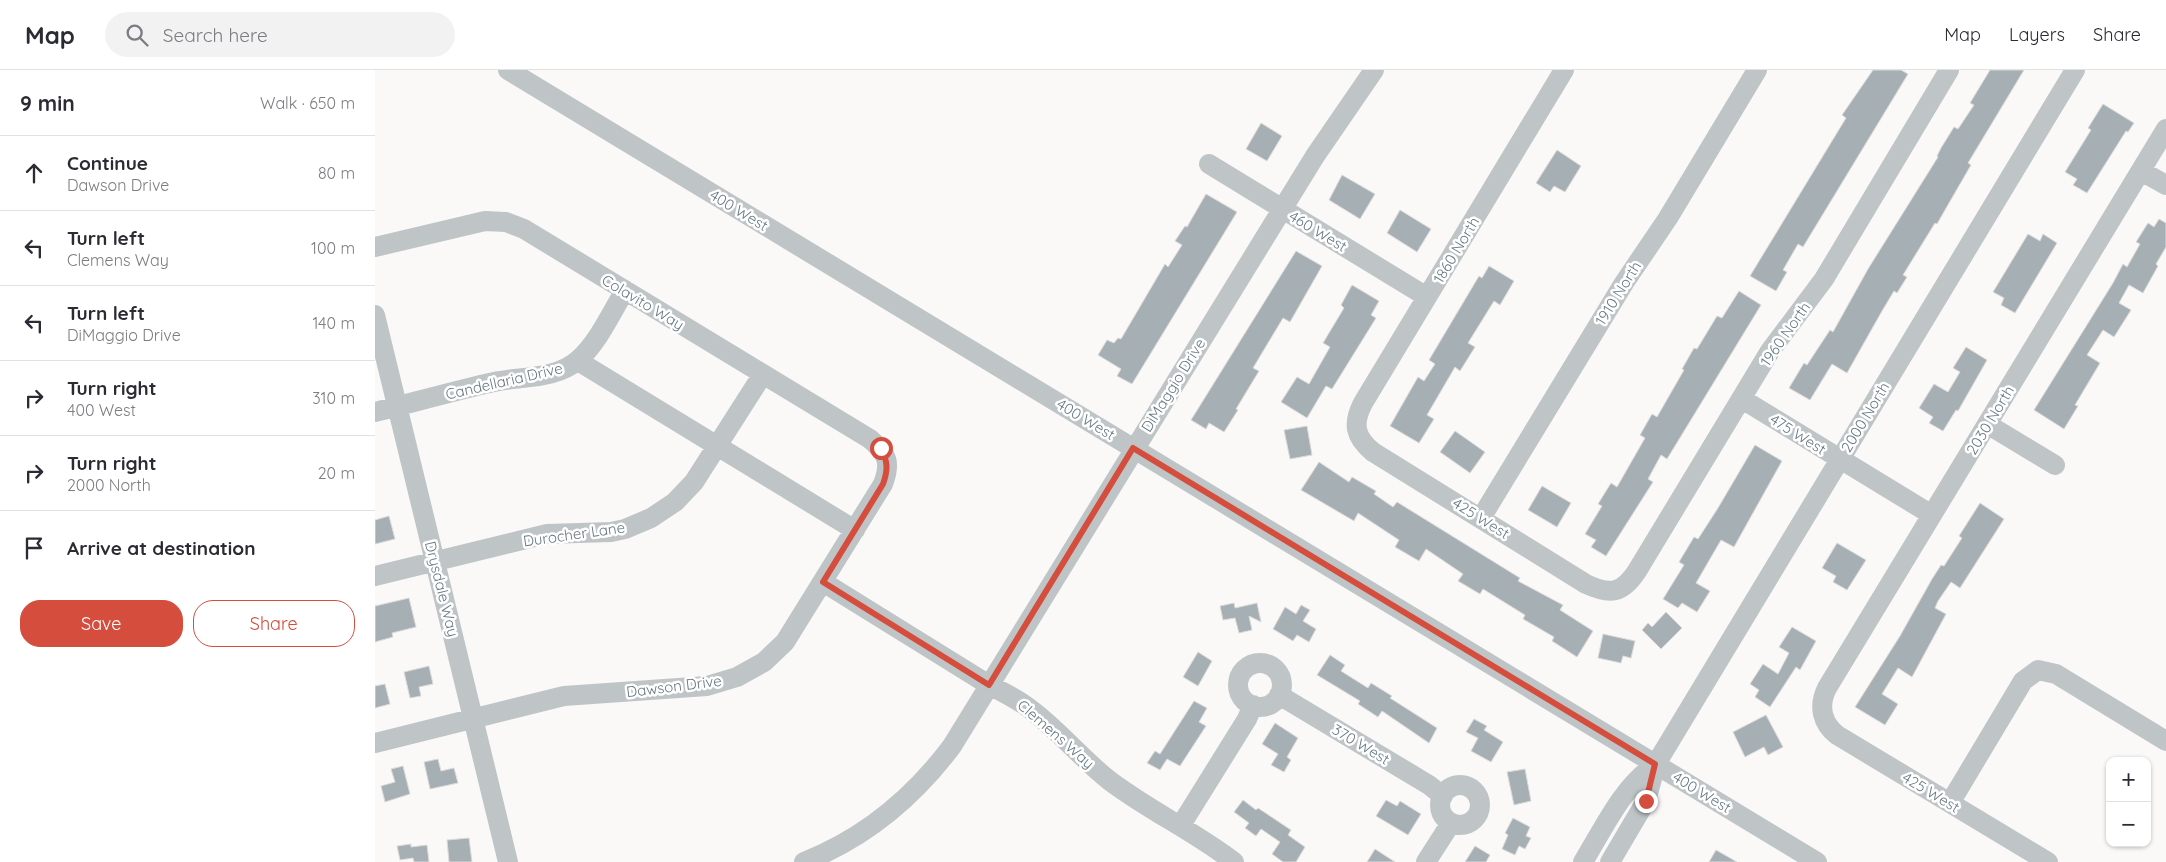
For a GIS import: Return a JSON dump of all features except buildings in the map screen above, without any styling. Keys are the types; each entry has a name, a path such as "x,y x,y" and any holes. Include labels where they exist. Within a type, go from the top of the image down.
{"street":[{"name":"400 West","path":"508,70 1817,862"},
{"name":"DiMaggio Drive","path":"804,862 837,847 880,820 912,792 952,746 1133,448 1315,156 1374,70"},
{"name":"1860 North","path":"1357,432 1357,418 1363,403 1564,70"},
{"name":"1910 North","path":"1481,518 1624,283 1668,218 1757,70"},
{"name":"1960 North","path":"1613,590 1622,587 1633,578 1770,351 1823,279 1949,70"},
{"name":"2000 North","path":"1610,862 1646,801 1655,764 2075,70"},
{"name":"2030 North","path":"1823,714 1822,700 1827,688 2166,129"},
{"name":"460 West","path":"1209,164 1427,298"},
{"path":"2141,170 2166,185"},
{"name":"Colavito Way","path":"375,247 485,221 506,222 524,229 870,440 881,448 887,460"},
{"name":"Candellaria Drive","path":"375,412 496,382 544,375 562,370 578,361 589,348 625,290"},
{"name":"Drysdale Way","path":"375,315 509,862"},
{"path":"578,361 855,530"},
{"name":"Durocher Lane","path":"375,576 547,534 611,532 638,524 664,510 685,492 703,470 763,374"},
{"name":"475 West","path":"1742,399 1932,515"},
{"path":"1987,424 2055,465"},
{"name":"425 West","path":"1357,432 1360,439 1373,452 1586,584 1599,590 1613,590"},
{"name":"Dawson Drive","path":"375,743 564,696 707,686 737,677 764,662 785,642 883,484 888,471 887,460"},
{"name":"Clemens Way","path":"823,582 989,685 1012,696 1033,711 1085,760 1115,784 1181,825 1234,862"},
{"path":"1264,663 1274,668 1281,678 1279,695 1271,704 1265,706 1253,705 1244,699 1239,688 1243,672 1252,664 1264,663"},
{"path":"1950,803 2023,681 2038,670 2056,674 2166,741"},
{"name":"370 West","path":"1279,695 1421,780 1443,796"},
{"path":"1181,825 1247,719 1253,705"},
{"name":"425 West","path":"1823,714 1828,726 1837,735 2048,862"},
{"name":"2000 North","path":"1583,862 1630,787 1655,764"},
{"path":"1466,786 1475,792 1480,802 1479,813 1472,821 1462,825 1451,823 1441,811 1443,796 1450,788 1466,786"},
{"path":"1425,862 1451,823"}],"route":[{"path":"881,448 887,460 888,471 883,484 823,582 989,685 1133,448 1655,764 1646,801"}]}
